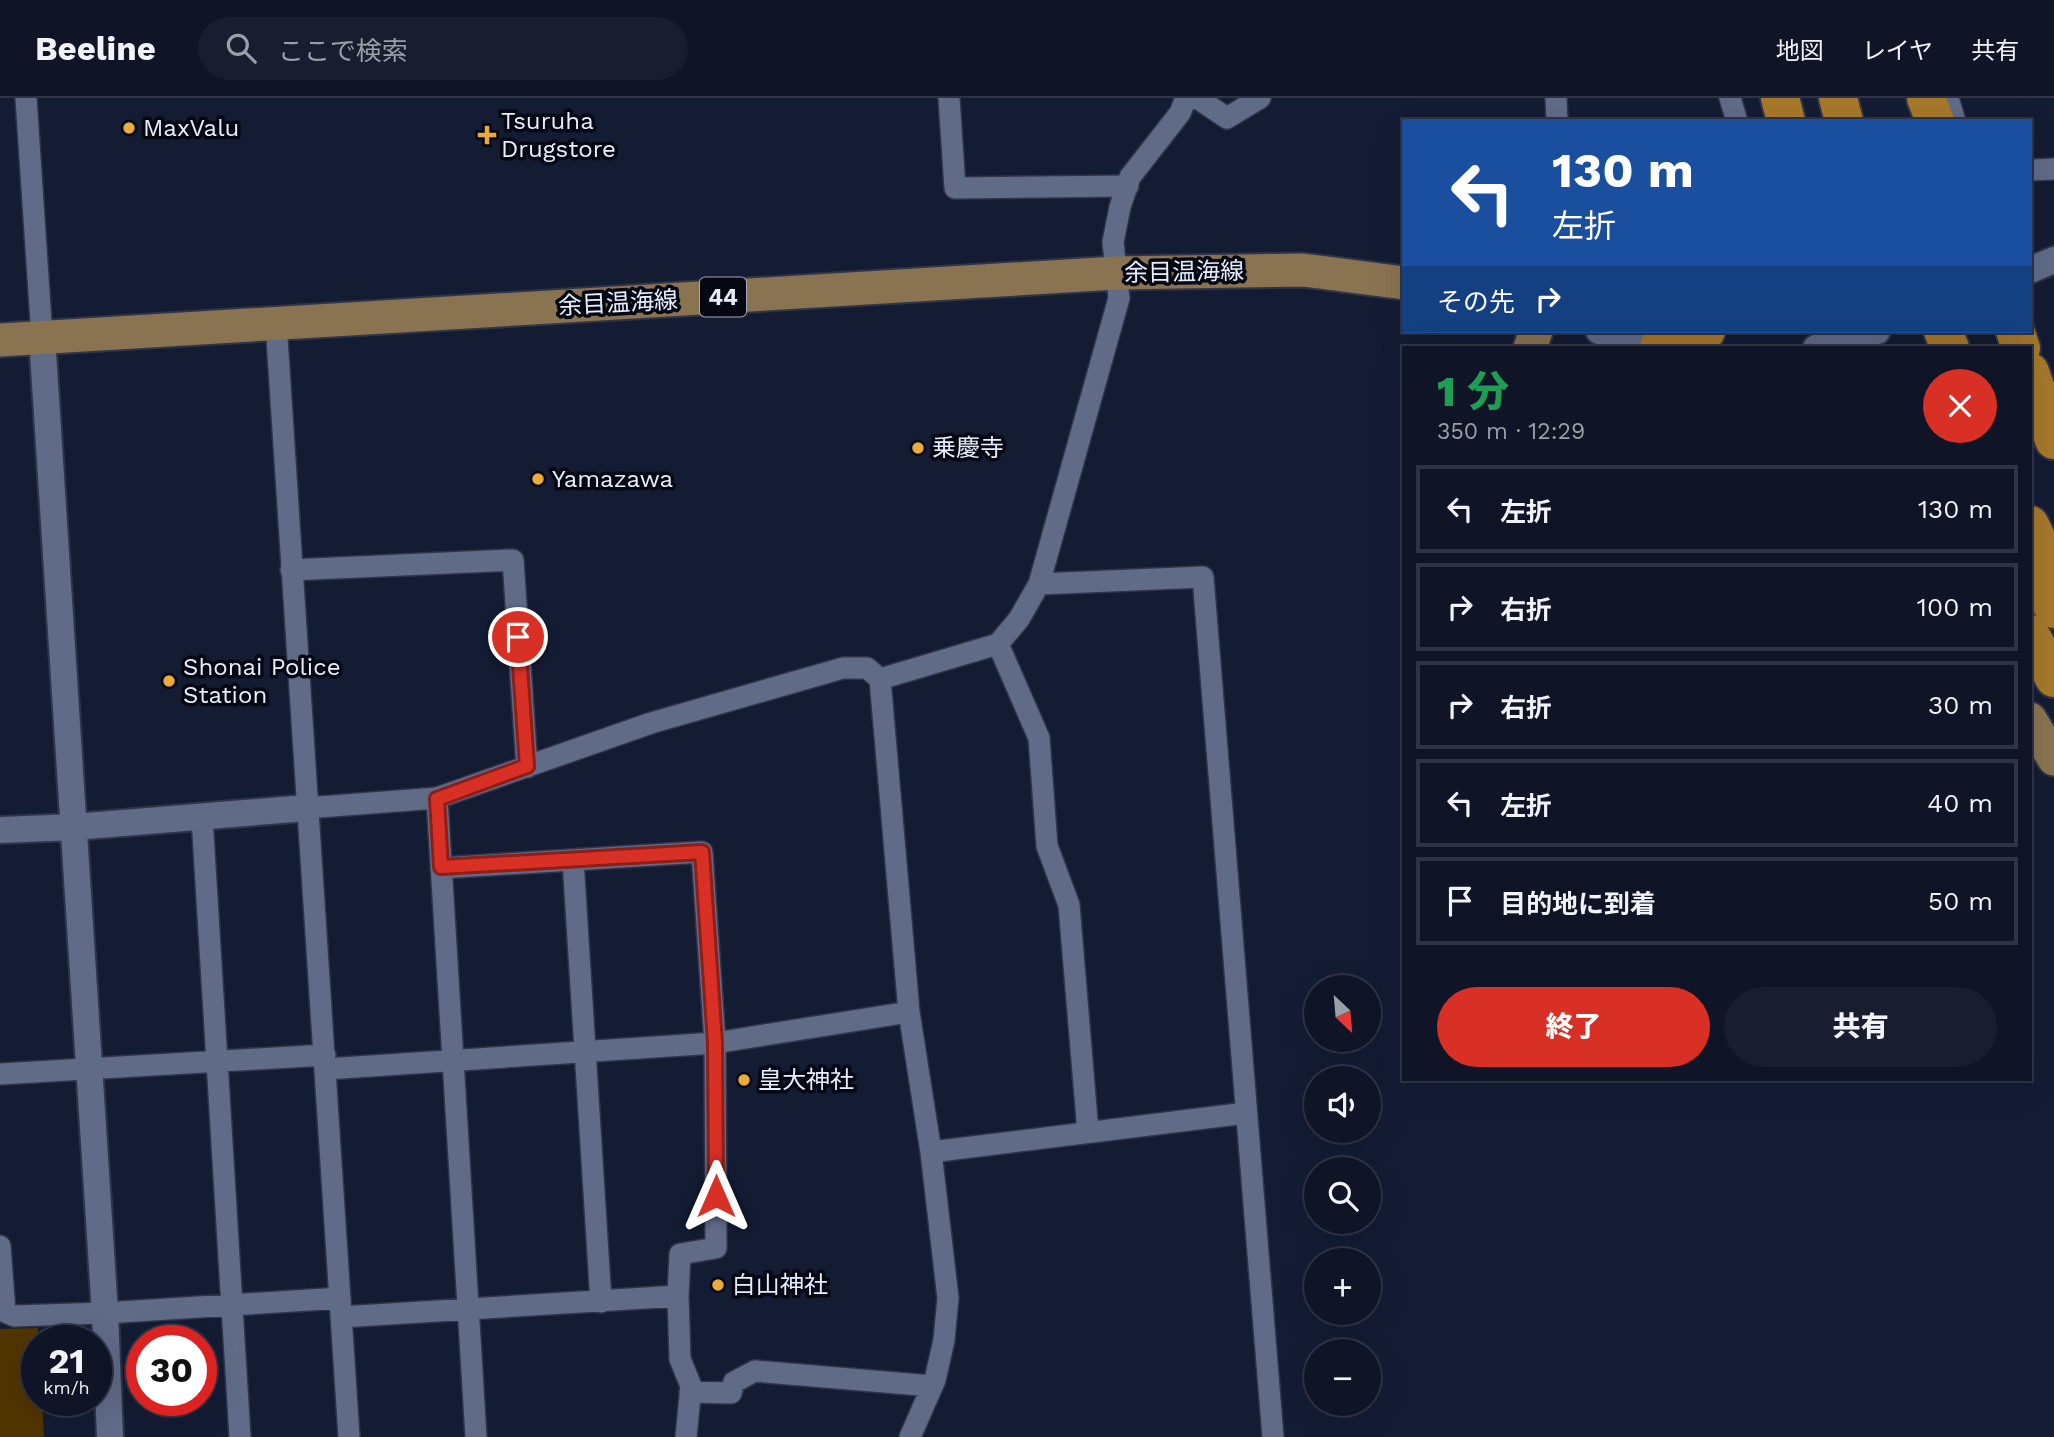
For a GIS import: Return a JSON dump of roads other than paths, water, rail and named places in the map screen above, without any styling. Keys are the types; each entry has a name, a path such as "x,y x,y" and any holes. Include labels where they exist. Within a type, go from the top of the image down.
{"highway":[{"path":"1780,98 1785,119"},
{"path":"1838,98 1843,119"},
{"path":"1856,98 1861,119"},
{"path":"1926,98 1934,119"},
{"path":"1669,346 1701,333"},
{"path":"2032,378 2054,440"},
{"path":"2032,529 2054,575"},
{"path":"2032,566 2054,609"},
{"path":"2032,638 2054,678"}],"main road":[{"name":"余目温海線","path":"0,340 1116,273 1303,270 1402,283"},
{"path":"2032,722 2054,759"}],"street":[{"path":"26,98 105,1313 110,1437"},
{"path":"949,98 955,188 1128,186"},
{"path":"880,679 998,644 1019,619 1039,584 1119,298 1113,242 1130,177 1180,113 1186,98"},
{"path":"1197,98 1227,118 1260,98"},
{"path":"1556,98 1557,119"},
{"path":"1730,98 1736,119"},
{"path":"1948,98 1954,119"},
{"path":"2032,170 2054,169"},
{"path":"2032,269 2054,260"},
{"path":"276,323 349,1437"},
{"path":"1607,333 1656,346"},
{"path":"1823,346 1870,333"},
{"path":"291,570 513,560 527,766"},
{"path":"1039,584 1203,577 1273,1437"},
{"path":"998,644 1039,738 1047,846 1069,905 1088,1132"},
{"path":"0,830 74,827 437,799 651,723 843,668 867,668 880,679 909,1012 931,1152 948,1298 944,1340 932,1386 910,1437"},
{"path":"437,799 476,1437"},
{"path":"202,817 240,1437"},
{"path":"441,867 702,852 715,1043 716,1248 680,1254 680,1359 690,1392 686,1437"},
{"path":"573,860 601,1302"},
{"path":"0,1074 218,1062 452,1063 715,1043 909,1012"},
{"path":"931,1152 1246,1113"},
{"path":"0,1246 5,1312 14,1316 230,1305 469,1311 678,1296"},
{"path":"690,1392 731,1393 734,1382 755,1371 932,1386"}],"place":[{"name":"MaxValu","path":"129,128"},
{"name":"Tsuruha Drugstore","path":"487,135"},
{"name":"乗慶寺","path":"918,448"},
{"name":"Yamazawa","path":"538,479"},
{"name":"Shonai Police Station","path":"169,681"},
{"name":"皇大神社","path":"744,1080"},
{"name":"白山神社","path":"718,1285"}]}
